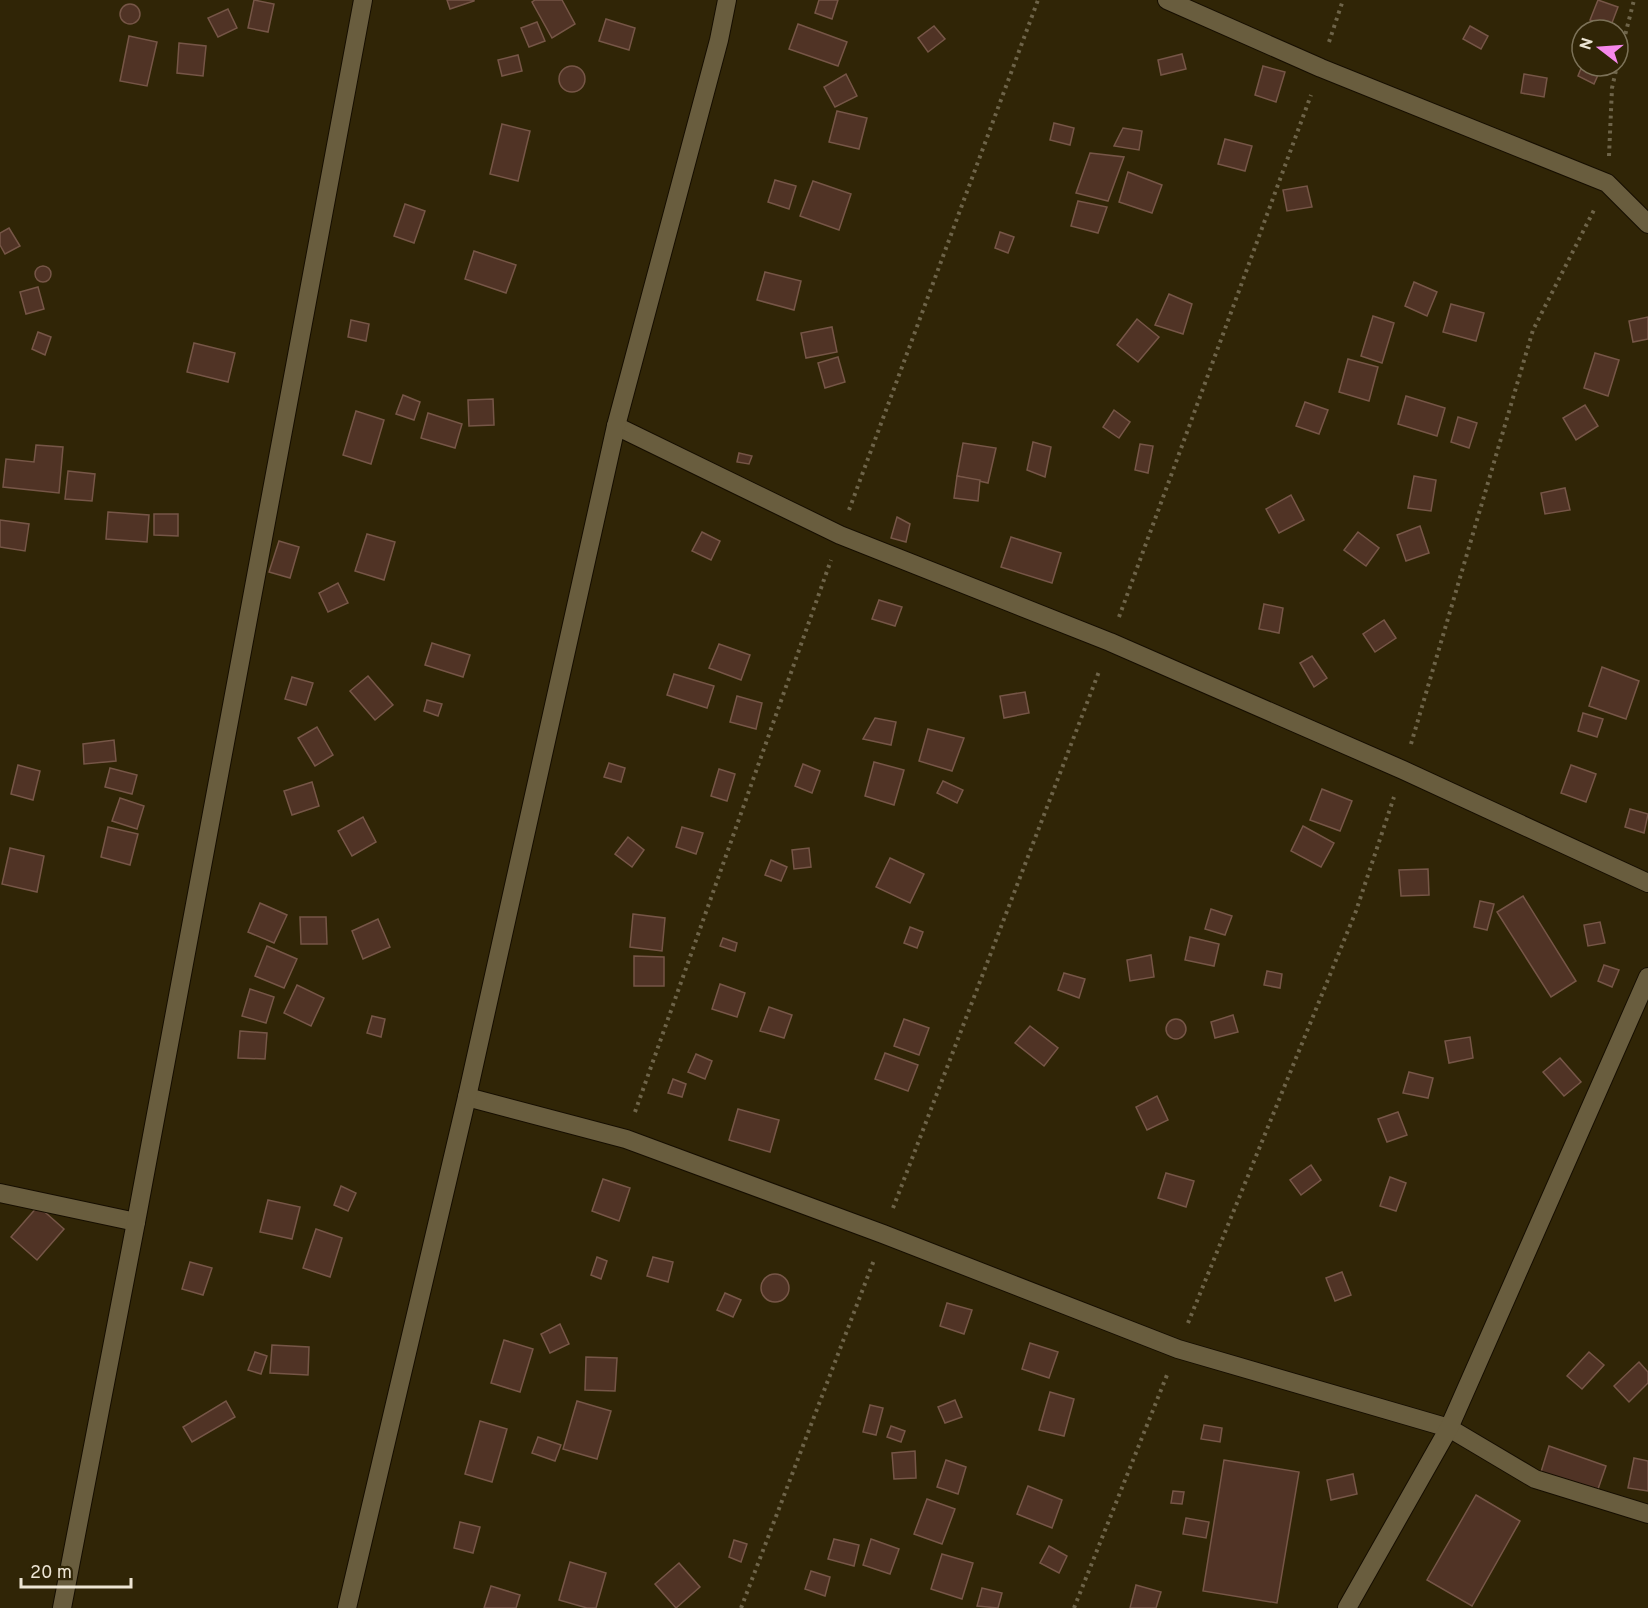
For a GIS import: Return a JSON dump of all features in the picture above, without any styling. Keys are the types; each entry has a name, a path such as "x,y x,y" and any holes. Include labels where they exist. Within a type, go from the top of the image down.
{"street":[{"path":"62,1608 363,0"},
{"path":"347,1608 466,1097 616,426 719,40 727,0"},
{"path":"1167,0 1321,68 1607,183 1648,225"},
{"path":"616,426 840,535 1110,642 1403,770 1648,883"},
{"path":"1347,1608 1449,1428 1648,977"},
{"path":"466,1097 626,1139 883,1234 1178,1349 1449,1428 1535,1479 1648,1514"},
{"path":"0,1193 136,1222"}],"path":[{"path":"626,1139 840,535 1038,0"},
{"path":"741,1608 1110,642 1321,68 1343,0"},
{"path":"1630,18 1634,0"},
{"path":"1074,1608 1356,911 1403,770 1533,330 1607,183 1614,78"}],"building":[{"path":"254,0 274,4 268,32 248,28"},
{"path":"447,0 474,0 474,1 450,9"},
{"path":"562,0 575,24 552,38 532,2"},
{"path":"819,0 838,0 832,19 815,13"},
{"path":"1598,0 1618,7 1614,18 1591,18"},
{"path":"130,4 137,7 140,14 137,21 130,24 123,21 120,14 123,7"},
{"path":"228,9 237,28 218,37 208,18"},
{"path":"606,19 635,28 629,50 599,41"},
{"path":"537,22 545,41 529,47 521,28"},
{"path":"798,24 847,42 838,66 789,49"},
{"path":"934,26 945,39 928,52 918,38"},
{"path":"1470,26 1488,36 1481,49 1463,39"},
{"path":"129,36 157,42 147,86 120,81"},
{"path":"179,43 206,46 203,76 177,73"},
{"path":"1182,54 1186,69 1161,75 1158,60"},
{"path":"518,55 522,71 502,76 498,60"},
{"path":"572,66 581,70 585,79 581,88 572,92 563,88 559,79 563,70"},
{"path":"1263,66 1285,72 1276,102 1255,95"},
{"path":"846,74 857,96 835,107 824,87"},
{"path":"1524,74 1547,78 1544,97 1521,93"},
{"path":"1582,78 1597,78 1594,84"},
{"path":"837,111 867,118 859,149 829,142"},
{"path":"1054,123 1074,128 1070,145 1050,140"},
{"path":"502,124 530,131 518,181 490,174"},
{"path":"1123,128 1142,131 1139,150 1114,146"},
{"path":"1225,139 1252,146 1245,171 1218,164"},
{"path":"1090,153 1124,157 1108,201 1076,193"},
{"path":"1128,172 1162,185 1152,213 1119,202"},
{"path":"775,180 796,186 789,209 768,202"},
{"path":"813,181 851,194 839,230 800,216"},
{"path":"1307,186 1312,207 1287,211 1283,190"},
{"path":"1078,201 1107,207 1098,233 1071,226"},
{"path":"405,204 425,211 414,243 394,236"},
{"path":"9,228 20,246 5,254 0,245 0,233"},
{"path":"1000,232 1014,237 1008,253 995,248"},
{"path":"474,251 516,265 506,293 465,279"},
{"path":"43,266 49,268 51,274 49,280 43,282 37,280 35,274 37,268"},
{"path":"765,272 801,281 794,310 757,300"},
{"path":"1414,282 1437,292 1427,316 1405,306"},
{"path":"38,287 44,309 26,314 20,292"},
{"path":"1169,294 1192,304 1183,334 1155,325"},
{"path":"1451,304 1484,313 1476,341 1443,332"},
{"path":"1373,316 1394,323 1382,363 1361,356"},
{"path":"1648,317 1648,339 1633,342 1629,321"},
{"path":"1137,319 1159,337 1138,362 1117,345"},
{"path":"351,320 369,324 366,341 348,337"},
{"path":"832,327 837,352 806,358 801,333"},
{"path":"38,332 51,337 45,355 32,349"},
{"path":"194,343 235,353 228,382 187,372"},
{"path":"1595,353 1619,360 1608,396 1584,388"},
{"path":"838,357 845,382 825,388 818,363"},
{"path":"1348,359 1378,367 1369,401 1339,392"},
{"path":"403,395 420,402 414,420 396,414"},
{"path":"1406,396 1445,408 1437,436 1398,424"},
{"path":"493,399 494,425 469,426 468,400"},
{"path":"1305,402 1328,410 1319,434 1296,426"},
{"path":"1585,405 1598,426 1576,440 1563,418"},
{"path":"1114,410 1130,422 1119,438 1103,427"},
{"path":"356,411 384,420 371,464 343,455"},
{"path":"428,413 462,424 455,448 421,438"},
{"path":"1458,417 1477,423 1469,448 1451,442"},
{"path":"1033,442 1051,447 1045,477 1027,470"},
{"path":"963,443 996,448 988,483 957,476"},
{"path":"1140,444 1153,446 1148,473 1135,470"},
{"path":"36,445 63,447 59,493 3,487 6,459 34,462"},
{"path":"739,453 752,456 749,464 737,462"},
{"path":"68,471 95,474 92,501 65,499"},
{"path":"957,476 980,480 978,501 954,498"},
{"path":"1414,476 1436,480 1431,511 1408,508"},
{"path":"1565,488 1570,510 1545,514 1541,493"},
{"path":"1291,495 1304,520 1279,533 1266,509"},
{"path":"108,512 149,515 147,542 106,539"},
{"path":"154,514 178,514 178,536 154,535"},
{"path":"897,517 910,524 906,542 891,538"},
{"path":"0,520 29,524 25,551 0,547"},
{"path":"1420,526 1429,553 1406,561 1397,535"},
{"path":"702,532 720,541 711,560 692,551"},
{"path":"1358,532 1379,548 1366,566 1344,550"},
{"path":"367,534 395,542 384,580 355,571"},
{"path":"1011,537 1061,553 1052,583 1001,567"},
{"path":"279,541 299,547 290,578 269,572"},
{"path":"338,583 348,603 328,612 319,593"},
{"path":"879,600 902,607 895,626 872,619"},
{"path":"1264,604 1283,608 1279,633 1259,629"},
{"path":"1384,620 1396,638 1375,652 1363,634"},
{"path":"432,643 470,655 463,677 425,665"},
{"path":"719,644 750,655 741,680 709,668"},
{"path":"1312,656 1327,678 1314,687 1300,663"},
{"path":"1602,667 1639,681 1626,719 1589,706"},
{"path":"674,674 714,686 707,708 667,695"},
{"path":"368,676 393,705 375,720 350,691"},
{"path":"292,677 313,683 306,705 285,699"},
{"path":"1025,692 1029,713 1004,718 1000,696"},
{"path":"737,696 762,703 756,729 730,722"},
{"path":"427,700 442,704 438,716 424,711"},
{"path":"1583,713 1603,719 1597,737 1578,731"},
{"path":"875,718 896,722 891,745 863,739"},
{"path":"317,727 333,755 315,766 298,738"},
{"path":"928,729 964,738 952,771 919,761"},
{"path":"114,740 116,761 84,764 83,744"},
{"path":"874,762 904,770 894,805 865,796"},
{"path":"609,763 625,768 621,782 604,777"},
{"path":"803,764 820,771 812,793 795,786"},
{"path":"18,765 40,771 33,800 11,794"},
{"path":"1571,765 1596,774 1586,802 1561,793"},
{"path":"110,768 137,775 132,794 105,787"},
{"path":"719,769 735,774 727,801 711,796"},
{"path":"943,781 963,790 957,803 937,793"},
{"path":"312,782 319,806 292,815 284,791"},
{"path":"1322,789 1352,801 1340,831 1310,820"},
{"path":"120,798 144,806 137,829 112,821"},
{"path":"1630,809 1648,814 1644,833 1625,827"},
{"path":"363,817 376,842 352,856 338,831"},
{"path":"1303,826 1334,843 1321,867 1291,851"},
{"path":"108,827 138,834 130,865 101,857"},
{"path":"682,827 703,833 696,854 676,847"},
{"path":"628,837 644,850 632,867 615,854"},
{"path":"10,848 44,856 37,892 2,884"},
{"path":"809,848 811,867 794,869 792,850"},
{"path":"890,858 924,874 910,903 876,887"},
{"path":"771,860 787,867 781,881 765,875"},
{"path":"1428,869 1429,895 1401,896 1399,870"},
{"path":"1523,896 1576,981 1551,997 1497,912"},
{"path":"1480,901 1494,904 1487,930 1474,927"},
{"path":"260,903 287,915 274,943 248,932"},
{"path":"1211,909 1232,916 1225,935 1205,929"},
{"path":"633,914 665,918 662,951 630,947"},
{"path":"300,917 326,917 327,944 301,944"},
{"path":"378,919 390,947 363,959 352,931"},
{"path":"1600,922 1605,943 1588,946 1584,925"},
{"path":"910,927 923,932 917,948 904,943"},
{"path":"1190,937 1219,944 1214,966 1185,960"},
{"path":"723,938 737,943 735,951 720,946"},
{"path":"267,946 297,959 284,988 255,976"},
{"path":"1151,955 1154,977 1130,981 1127,960"},
{"path":"634,956 664,957 664,986 634,986"},
{"path":"1604,965 1619,970 1612,987 1598,981"},
{"path":"1267,971 1282,974 1280,988 1264,985"},
{"path":"1064,973 1085,979 1079,998 1058,990"},
{"path":"720,984 745,993 737,1017 712,1009"},
{"path":"297,985 324,998 311,1026 284,1013"},
{"path":"250,989 274,997 266,1023 242,1016"},
{"path":"769,1007 792,1015 784,1038 760,1031"},
{"path":"1233,1015 1238,1032 1215,1038 1211,1022"},
{"path":"372,1016 385,1019 381,1037 367,1033"},
{"path":"904,1019 929,1028 919,1055 894,1046"},
{"path":"1176,1019 1183,1022 1186,1029 1183,1036 1176,1039 1169,1036 1166,1029 1169,1022"},
{"path":"1030,1026 1058,1048 1044,1066 1015,1043"},
{"path":"240,1031 267,1033 265,1059 238,1058"},
{"path":"1470,1037 1473,1058 1449,1063 1445,1041"},
{"path":"885,1053 918,1065 908,1091 875,1079"},
{"path":"696,1054 712,1061 705,1079 688,1072"},
{"path":"1560,1058 1581,1082 1564,1096 1543,1072"},
{"path":"1409,1072 1433,1078 1428,1098 1403,1093"},
{"path":"673,1079 686,1084 682,1097 668,1093"},
{"path":"1157,1096 1168,1120 1147,1130 1136,1107"},
{"path":"738,1109 779,1120 770,1152 729,1140"},
{"path":"1398,1112 1407,1135 1387,1142 1378,1119"},
{"path":"1311,1165 1321,1180 1301,1195 1290,1180"},
{"path":"1166,1173 1194,1181 1186,1207 1158,1198"},
{"path":"1390,1177 1406,1183 1396,1211 1380,1206"},
{"path":"603,1179 630,1188 619,1221 592,1211"},
{"path":"341,1186 356,1193 348,1211 334,1205"},
{"path":"268,1200 300,1207 292,1239 260,1232"},
{"path":"38,1206 64,1229 37,1260 11,1237"},
{"path":"316,1229 342,1238 330,1277 303,1268"},
{"path":"597,1257 607,1261 601,1279 591,1275"},
{"path":"653,1257 673,1262 668,1282 647,1276"},
{"path":"190,1262 212,1268 203,1295 182,1289"},
{"path":"1342,1272 1351,1295 1335,1301 1326,1278"},
{"path":"775,1274 785,1278 789,1288 785,1298 775,1302 765,1298 761,1288 765,1278"},
{"path":"725,1293 741,1300 733,1317 717,1310"},
{"path":"947,1303 972,1310 964,1334 940,1326"},
{"path":"560,1324 569,1344 550,1353 541,1334"},
{"path":"504,1340 533,1349 520,1392 491,1383"},
{"path":"1030,1343 1058,1352 1049,1378 1022,1369"},
{"path":"272,1345 309,1347 308,1375 270,1373"},
{"path":"255,1352 267,1356 261,1374 248,1370"},
{"path":"1589,1352 1604,1365 1582,1389 1567,1376"},
{"path":"586,1357 617,1358 615,1391 585,1390"},
{"path":"1639,1362 1648,1372 1648,1383 1629,1402 1614,1386"},
{"path":"1050,1392 1074,1399 1064,1436 1039,1430"},
{"path":"955,1400 962,1417 945,1423 938,1407"},
{"path":"226,1401 235,1417 192,1442 183,1427"},
{"path":"577,1401 611,1411 597,1459 563,1449"},
{"path":"870,1405 883,1408 876,1435 863,1432"},
{"path":"480,1421 507,1429 492,1482 465,1474"},
{"path":"1204,1425 1222,1428 1220,1442 1201,1439"},
{"path":"891,1426 905,1431 901,1442 887,1437"},
{"path":"538,1437 561,1445 555,1461 532,1453"},
{"path":"1549,1446 1606,1466 1597,1492 1541,1472"},
{"path":"915,1451 916,1478 894,1479 892,1453"},
{"path":"1634,1458 1648,1461 1648,1491 1628,1488"},
{"path":"946,1460 966,1467 958,1494 937,1487"},
{"path":"1224,1460 1299,1472 1277,1603 1203,1591"},
{"path":"1353,1474 1357,1494 1331,1500 1327,1480"},
{"path":"1028,1486 1062,1500 1052,1528 1017,1514"},
{"path":"1173,1491 1184,1492 1182,1504 1171,1503"},
{"path":"1476,1495 1520,1521 1472,1606 1427,1580"},
{"path":"927,1499 955,1509 942,1544 914,1534"},
{"path":"1186,1518 1209,1522 1206,1538 1183,1534"},
{"path":"460,1522 480,1527 473,1553 454,1548"},
{"path":"834,1539 859,1545 854,1566 828,1559"},
{"path":"871,1539 899,1549 890,1574 863,1565"},
{"path":"734,1540 747,1544 741,1562 729,1557"},
{"path":"1049,1546 1067,1556 1059,1573 1040,1563"},
{"path":"942,1554 973,1563 962,1599 931,1589"},
{"path":"570,1562 606,1573 596,1608 587,1608 559,1600"},
{"path":"679,1563 700,1587 676,1608 655,1584"},
{"path":"811,1571 830,1577 825,1596 805,1589"},
{"path":"1136,1585 1161,1592 1156,1608 1130,1608"},
{"path":"491,1586 520,1595 516,1608 484,1608"},
{"path":"982,1588 1002,1593 998,1608 977,1606"}]}
